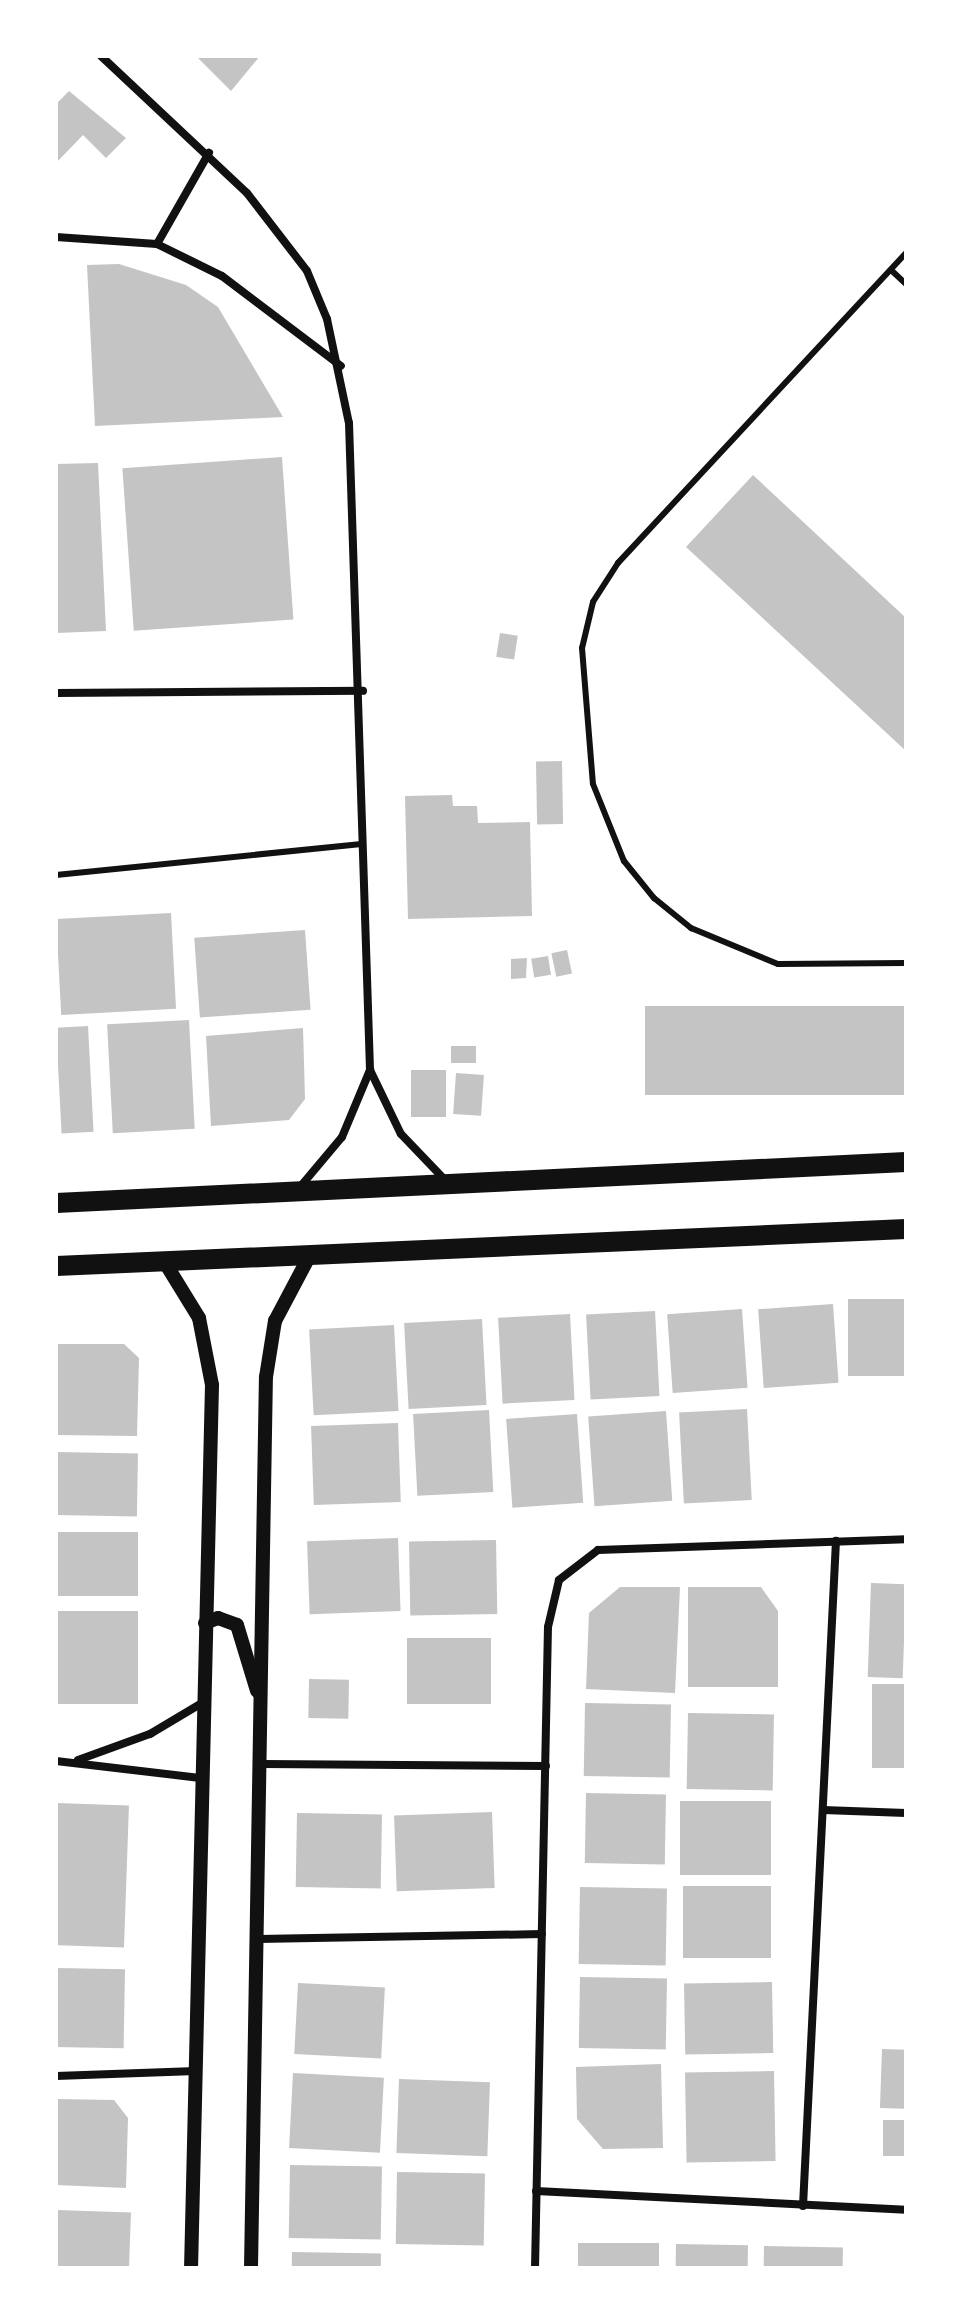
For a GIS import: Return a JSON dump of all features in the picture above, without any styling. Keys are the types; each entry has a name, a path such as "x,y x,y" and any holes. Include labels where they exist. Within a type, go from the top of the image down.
{"main road":[{"path":"56,1203 906,1162"},
{"path":"56,1266 906,1229"}],"street":[{"path":"101,56 209,153 307,271 341,366 363,691 361,844 370,1070 401,1134 450,1184"},
{"path":"157,244 209,153"},
{"path":"56,237 157,244 222,276 341,366"},
{"path":"56,693 363,691"},
{"path":"294,1193 342,1137 370,1070"},
{"path":"251,2268 268,1349 281,1303 310,1255"},
{"path":"164,1261 199,1318 210,1362 191,2268"},
{"path":"535,2268 550,1602 576,1561 623,1548 906,1539"},
{"path":"803,2206 836,1541"},
{"path":"205,1623 225,1618 241,1631 263,1715"},
{"path":"78,1760 150,1734 202,1703"},
{"path":"56,1761 78,1760 200,1778"},
{"path":"262,1764 546,1766"},
{"path":"823,1810 906,1813"},
{"path":"258,1939 542,1934"},
{"path":"56,2076 196,2071"},
{"path":"536,2191 906,2210"}],"lane":[{"path":"906,253 618,563 593,602 582,648 583,695 603,818 624,861 666,908 733,950 778,964 906,963"},
{"path":"891,270 906,284"},
{"path":"56,875 361,844"}],"building":[{"path":"196,56 260,56 231,91"},
{"path":"69,91 126,138 106,158 83,135 56,163 56,104"},
{"path":"119,264 186,285 218,307 283,417 95,426 87,265"},
{"path":"282,457 293,620 134,631 122,468"},
{"path":"98,463 106,631 56,633 56,464"},
{"path":"753,475 906,618 906,751 686,547"},
{"path":"500,633 518,636 514,660 496,657"},
{"path":"536,761 562,761 563,824 537,824"},
{"path":"452,795 453,806 477,806 478,823 530,822 532,916 408,919 405,796"},
{"path":"171,913 176,1009 61,1015 56,919"},
{"path":"305,930 311,1010 200,1018 194,938"},
{"path":"567,950 572,973 556,977 551,953"},
{"path":"548,956 551,975 534,977 531,959"},
{"path":"527,958 526,978 511,979 511,959"},
{"path":"645,1006 906,1006 906,1095 645,1095"},
{"path":"189,1020 195,1129 113,1133 107,1024"},
{"path":"88,1026 94,1132 62,1134 56,1028"},
{"path":"303,1028 305,1099 289,1120 211,1126 206,1036"},
{"path":"451,1046 476,1046 476,1063 451,1063"},
{"path":"411,1070 446,1070 446,1117 411,1117"},
{"path":"456,1073 484,1075 481,1116 453,1114"},
{"path":"848,1299 906,1299 906,1376 848,1376"},
{"path":"833,1304 839,1383 764,1388 758,1309"},
{"path":"742,1309 748,1388 673,1393 667,1314"},
{"path":"655,1311 659,1396 591,1399 586,1315"},
{"path":"570,1314 575,1400 503,1404 498,1318"},
{"path":"482,1319 487,1405 409,1409 404,1323"},
{"path":"394,1325 399,1411 314,1415 309,1329"},
{"path":"56,1344 124,1344 139,1358 137,1436 56,1435"},
{"path":"747,1409 752,1500 684,1503 679,1413"},
{"path":"489,1410 493,1492 417,1496 413,1414"},
{"path":"666,1411 672,1501 594,1506 588,1416"},
{"path":"577,1414 583,1503 512,1508 506,1419"},
{"path":"398,1423 401,1502 314,1505 311,1426"},
{"path":"56,1452 138,1453 137,1516 56,1515"},
{"path":"56,1532 138,1532 138,1596 56,1596"},
{"path":"398,1538 401,1611 310,1614 307,1541"},
{"path":"496,1540 497,1614 410,1616 409,1542"},
{"path":"871,1583 906,1584 903,1678 868,1677"},
{"path":"620,1587 680,1587 675,1693 586,1689 589,1613"},
{"path":"688,1587 761,1587 778,1611 778,1687 688,1687"},
{"path":"56,1611 138,1611 138,1704 56,1704"},
{"path":"407,1638 491,1638 491,1704 407,1704"},
{"path":"309,1679 349,1680 348,1719 308,1718"},
{"path":"872,1684 906,1684 906,1768 872,1768"},
{"path":"585,1703 671,1705 670,1777 584,1776"},
{"path":"688,1713 774,1715 773,1790 687,1789"},
{"path":"586,1793 666,1794 665,1864 585,1863"},
{"path":"680,1801 771,1801 771,1875 680,1875"},
{"path":"56,1803 129,1806 124,1947 56,1945"},
{"path":"492,1812 495,1888 397,1891 394,1815"},
{"path":"297,1813 382,1814 381,1888 296,1887"},
{"path":"683,1886 771,1886 771,1958 683,1958"},
{"path":"580,1887 667,1889 666,1966 579,1964"},
{"path":"56,1968 125,1969 124,2048 56,2047"},
{"path":"580,1977 667,1979 666,2050 579,2048"},
{"path":"772,1982 773,2053 685,2055 684,1984"},
{"path":"298,1983 385,1988 381,2058 294,2054"},
{"path":"882,2049 906,2050 904,2109 880,2108"},
{"path":"661,2064 663,2148 603,2149 577,2119 576,2067"},
{"path":"774,2071 776,2161 687,2163 685,2073"},
{"path":"293,2073 384,2078 380,2153 289,2148"},
{"path":"399,2079 490,2082 487,2156 396,2153"},
{"path":"56,2099 114,2100 128,2118 126,2188 56,2185"},
{"path":"883,2120 906,2120 906,2156 883,2156"},
{"path":"290,2165 382,2167 381,2240 289,2238"},
{"path":"397,2172 485,2174 484,2246 396,2244"},
{"path":"56,2210 131,2213 129,2268 56,2268"},
{"path":"578,2243 659,2243 659,2268 578,2268"},
{"path":"676,2244 748,2245 748,2268 676,2268"},
{"path":"764,2246 843,2247 843,2268 764,2268"},
{"path":"292,2252 381,2254 381,2268 292,2268"}]}
